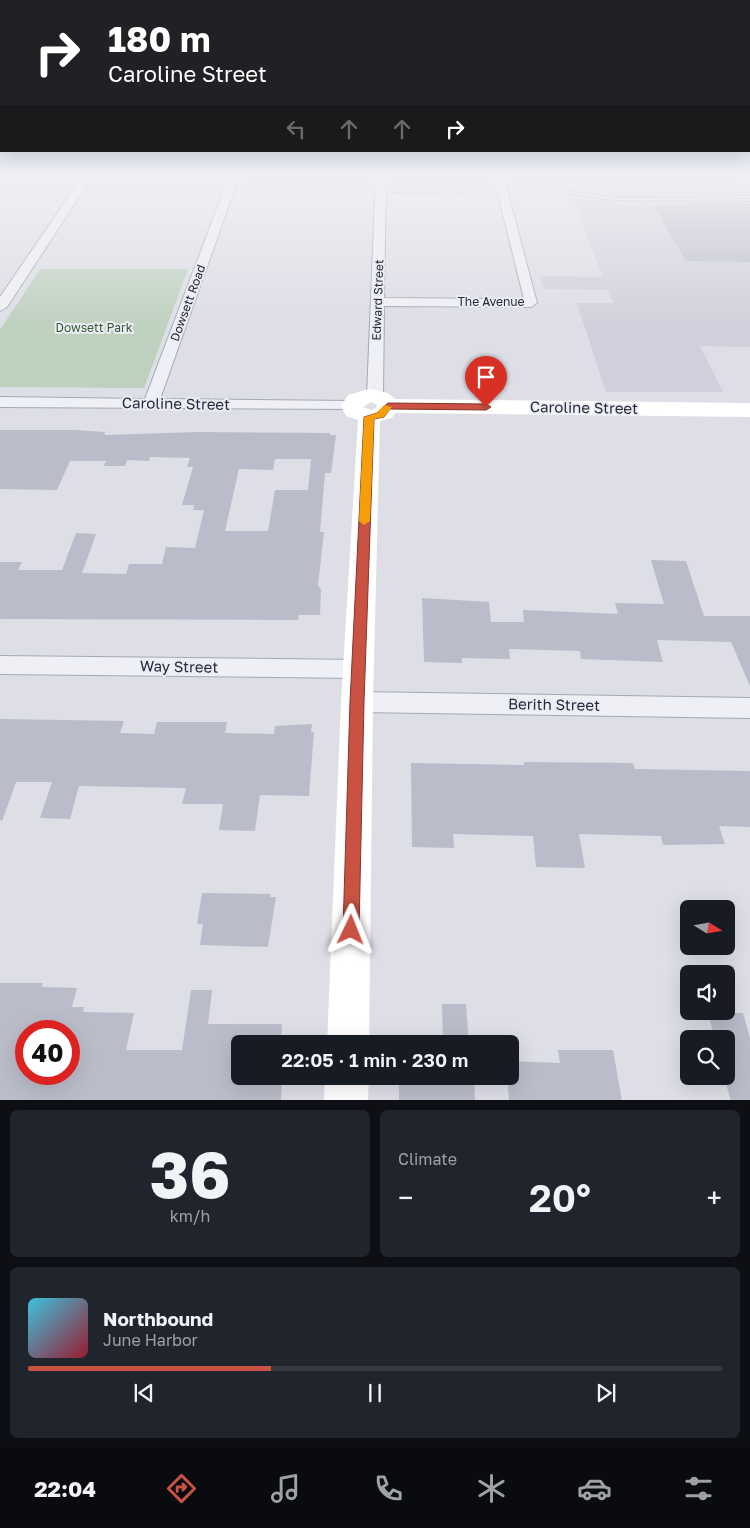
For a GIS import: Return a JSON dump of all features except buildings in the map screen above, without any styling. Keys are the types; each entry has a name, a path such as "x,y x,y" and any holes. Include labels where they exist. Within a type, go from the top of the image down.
{"street":[{"path":"0,307 55,225"},
{"name":"Dowsett Road","path":"151,404 216,225"},
{"name":"Edward Street","path":"348,1035 357,702 371,406 378,302 380,225"},
{"name":"The Avenue","path":"378,302 530,303 511,225"},
{"name":"Caroline Street","path":"0,402 750,410"},
{"name":"Way Street","path":"0,665 359,669"},
{"name":"Berith Street","path":"357,702 750,708"},
{"path":"346,1100 347,1085"}],"shaded area":[{"path":"583,225 750,225 750,347 700,346 723,392 606,392 577,303 613,303 608,290 544,289 540,276 603,277"}],"green space":[{"name":"Dowsett Park","path":"40,269 188,269 144,388 0,387 0,330"}],"slow traffic":[{"path":"364,521 369,417 375,417 384,413 387,407"}],"route":[{"path":"351,930 357,702 369,417 375,417 384,413 388,406 486,407"}]}
